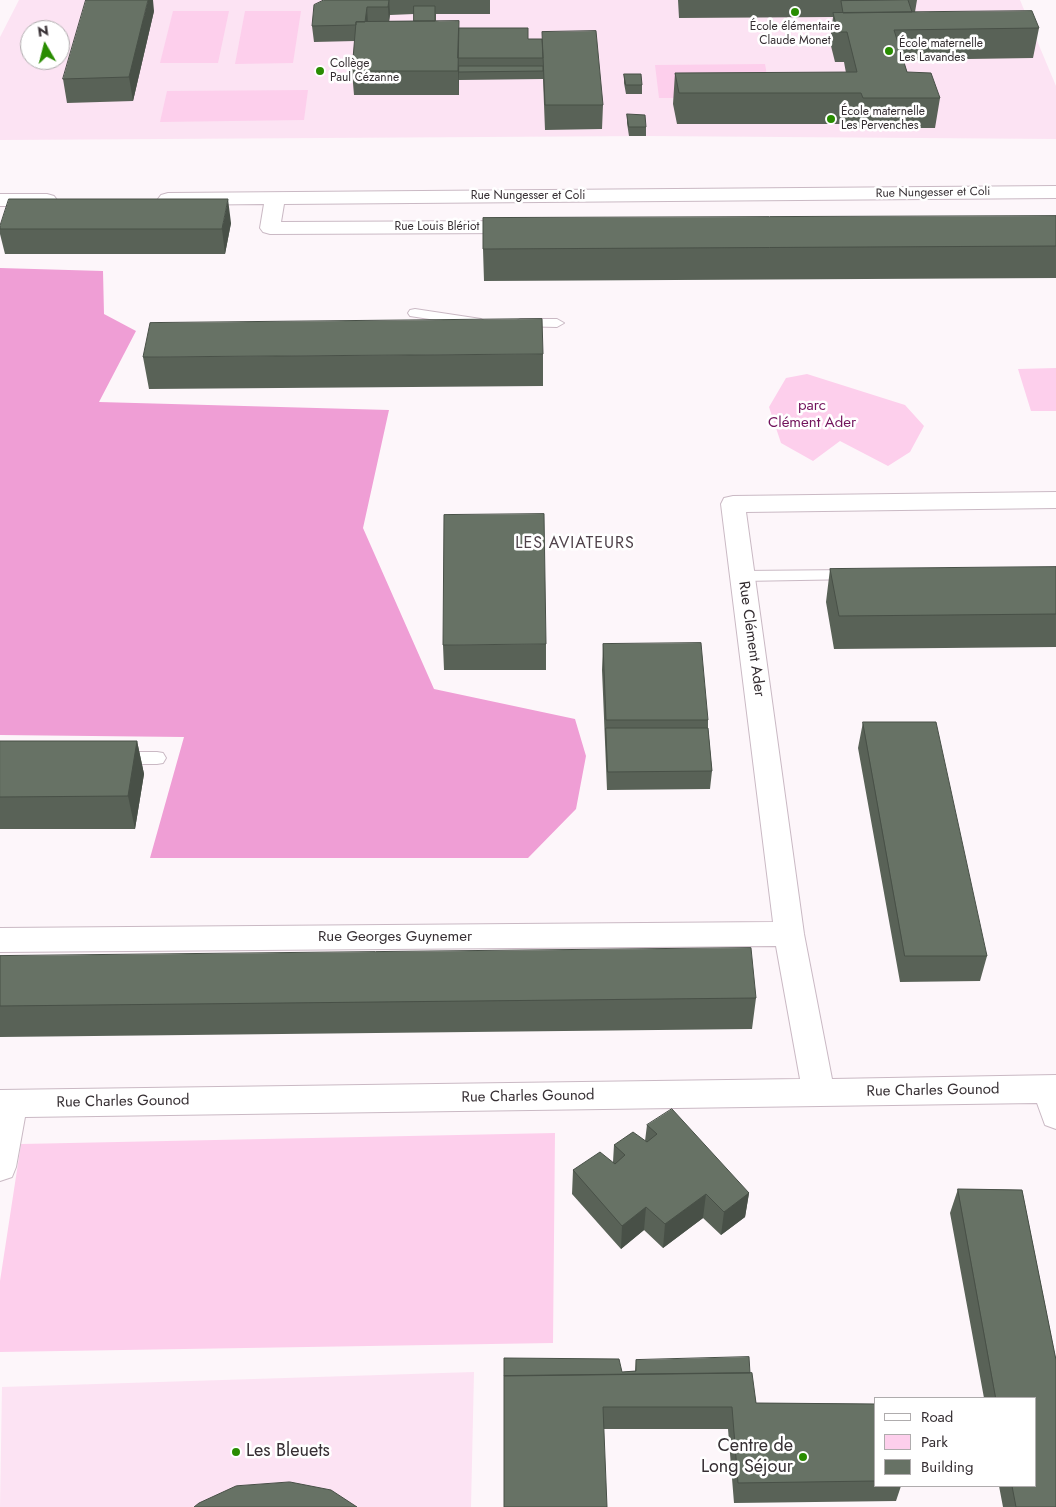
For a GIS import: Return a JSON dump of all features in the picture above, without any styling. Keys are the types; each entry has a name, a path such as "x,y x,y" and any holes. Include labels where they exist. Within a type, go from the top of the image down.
{"street":[{"name":"Rue Nungesser et Coli","path":"148,199 1056,192"},
{"name":"Rue Louis Blériot","path":"276,198 270,228 536,227"},
{"path":"0,200 69,200"},
{"name":"Rue Clément Ader","path":"819,1093 789,934 733,504 1056,500"},
{"name":"Rue Georges Guynemer","path":"0,940 789,934"},
{"name":"Rue Charles Gounod","path":"6,1104 819,1093 1054,1098"},
{"path":"0,1167 6,1104"}],"lane":[{"path":"415,313 476,323 557,323"},
{"path":"742,576 870,575"},
{"path":"98,758 157,758"}],"shaded area":[{"path":"19,0 1020,0 1056,86 1056,139 646,136 0,140 0,37"},
{"path":"0,268 103,271 104,314 136,331 99,402 389,410 363,528 434,689 575,719 586,756 576,809 528,858 150,858 184,737 0,735"},
{"name":"Les Bleuets","path":"474,1372 471,1507 0,1507 2,1387"}],"green space":[{"path":"173,11 229,11 218,63 160,63"},
{"path":"245,11 301,11 293,63 235,64"},
{"path":"765,64 771,98 659,98 655,65"},
{"path":"308,90 304,120 160,122 167,91"},
{"path":"1056,368 1056,411 1031,411 1018,369"},
{"name":"parc Clément Ader","path":"807,374 905,405 924,426 910,452 888,466 840,441 813,461 781,443 769,407 786,378"},
{"path":"555,1133 553,1343 0,1352 0,1281 21,1144"}],"building":[{"path":"86,0 148,0 129,77 63,79 66,70 70,70 70,55"},
{"path":"324,0 389,0 388,7 367,7 365,22 356,22 356,25 312,26 314,5"},
{"path":"908,0 912,12 843,13 841,1"},
{"path":"414,6 435,6 435,21 414,21"},
{"path":"1032,11 1039,28 894,30 907,72 931,73 940,98 863,98 861,93 679,93 675,73 857,72 847,32 838,32 833,13"},
{"path":"459,21 458,71 352,71 356,22"},
{"path":"459,28 528,28 528,39 542,39 543,58 458,58"},
{"path":"596,31 603,105 545,105 542,32"},
{"path":"459,66 543,66 543,71 459,72"},
{"path":"624,74 641,74 642,85 626,85"},
{"path":"627,114 645,115 646,127 629,127"},
{"path":"9,199 228,199 222,229 0,229"},
{"path":"1056,216 1056,246 483,249 483,218"},
{"path":"542,319 543,354 143,357 150,323"},
{"path":"544,514 546,644 443,645 444,515"},
{"path":"1056,567 1056,614 839,616 830,569"},
{"path":"701,643 708,720 606,720 603,644"},
{"path":"863,722 936,722 987,956 905,956"},
{"path":"606,728 708,728 712,771 608,772"},
{"path":"0,741 137,741 128,796 0,797"},
{"path":"751,948 756,998 0,1006 0,956"},
{"path":"672,1109 749,1193 724,1212 706,1194 665,1224 646,1207 622,1226 573,1170 600,1152 615,1164 625,1155 614,1145 633,1132 647,1142 657,1134 647,1125"},
{"path":"958,1189 1022,1190 1056,1360 1056,1507 1016,1507 1012,1487 1036,1487 1036,1397 996,1397"},
{"path":"749,1357 750,1373 504,1376 504,1358 619,1359 622,1372 636,1371 636,1360"},
{"name":"Centre de Long Séjour","path":"752,1373 756,1403 874,1404 874,1481 738,1483 732,1407 603,1407 607,1507 504,1507 504,1376"},
{"path":"290,1482 331,1490 357,1507 194,1507 236,1486"}],"place":[{"name":"École élémentaire Claude Monet","path":"795,12"},
{"name":"École maternelle Les Lavandes","path":"889,51"},
{"name":"Collège Paul Cézanne","path":"320,71"},
{"name":"École maternelle Les Pervenches","path":"831,119"},
{"name":"Les Bleuets","path":"236,1452"},
{"name":"Centre de Long Séjour","path":"803,1457"}],"district":[{"name":"LES AVIATEURS","path":"575,544"}]}
